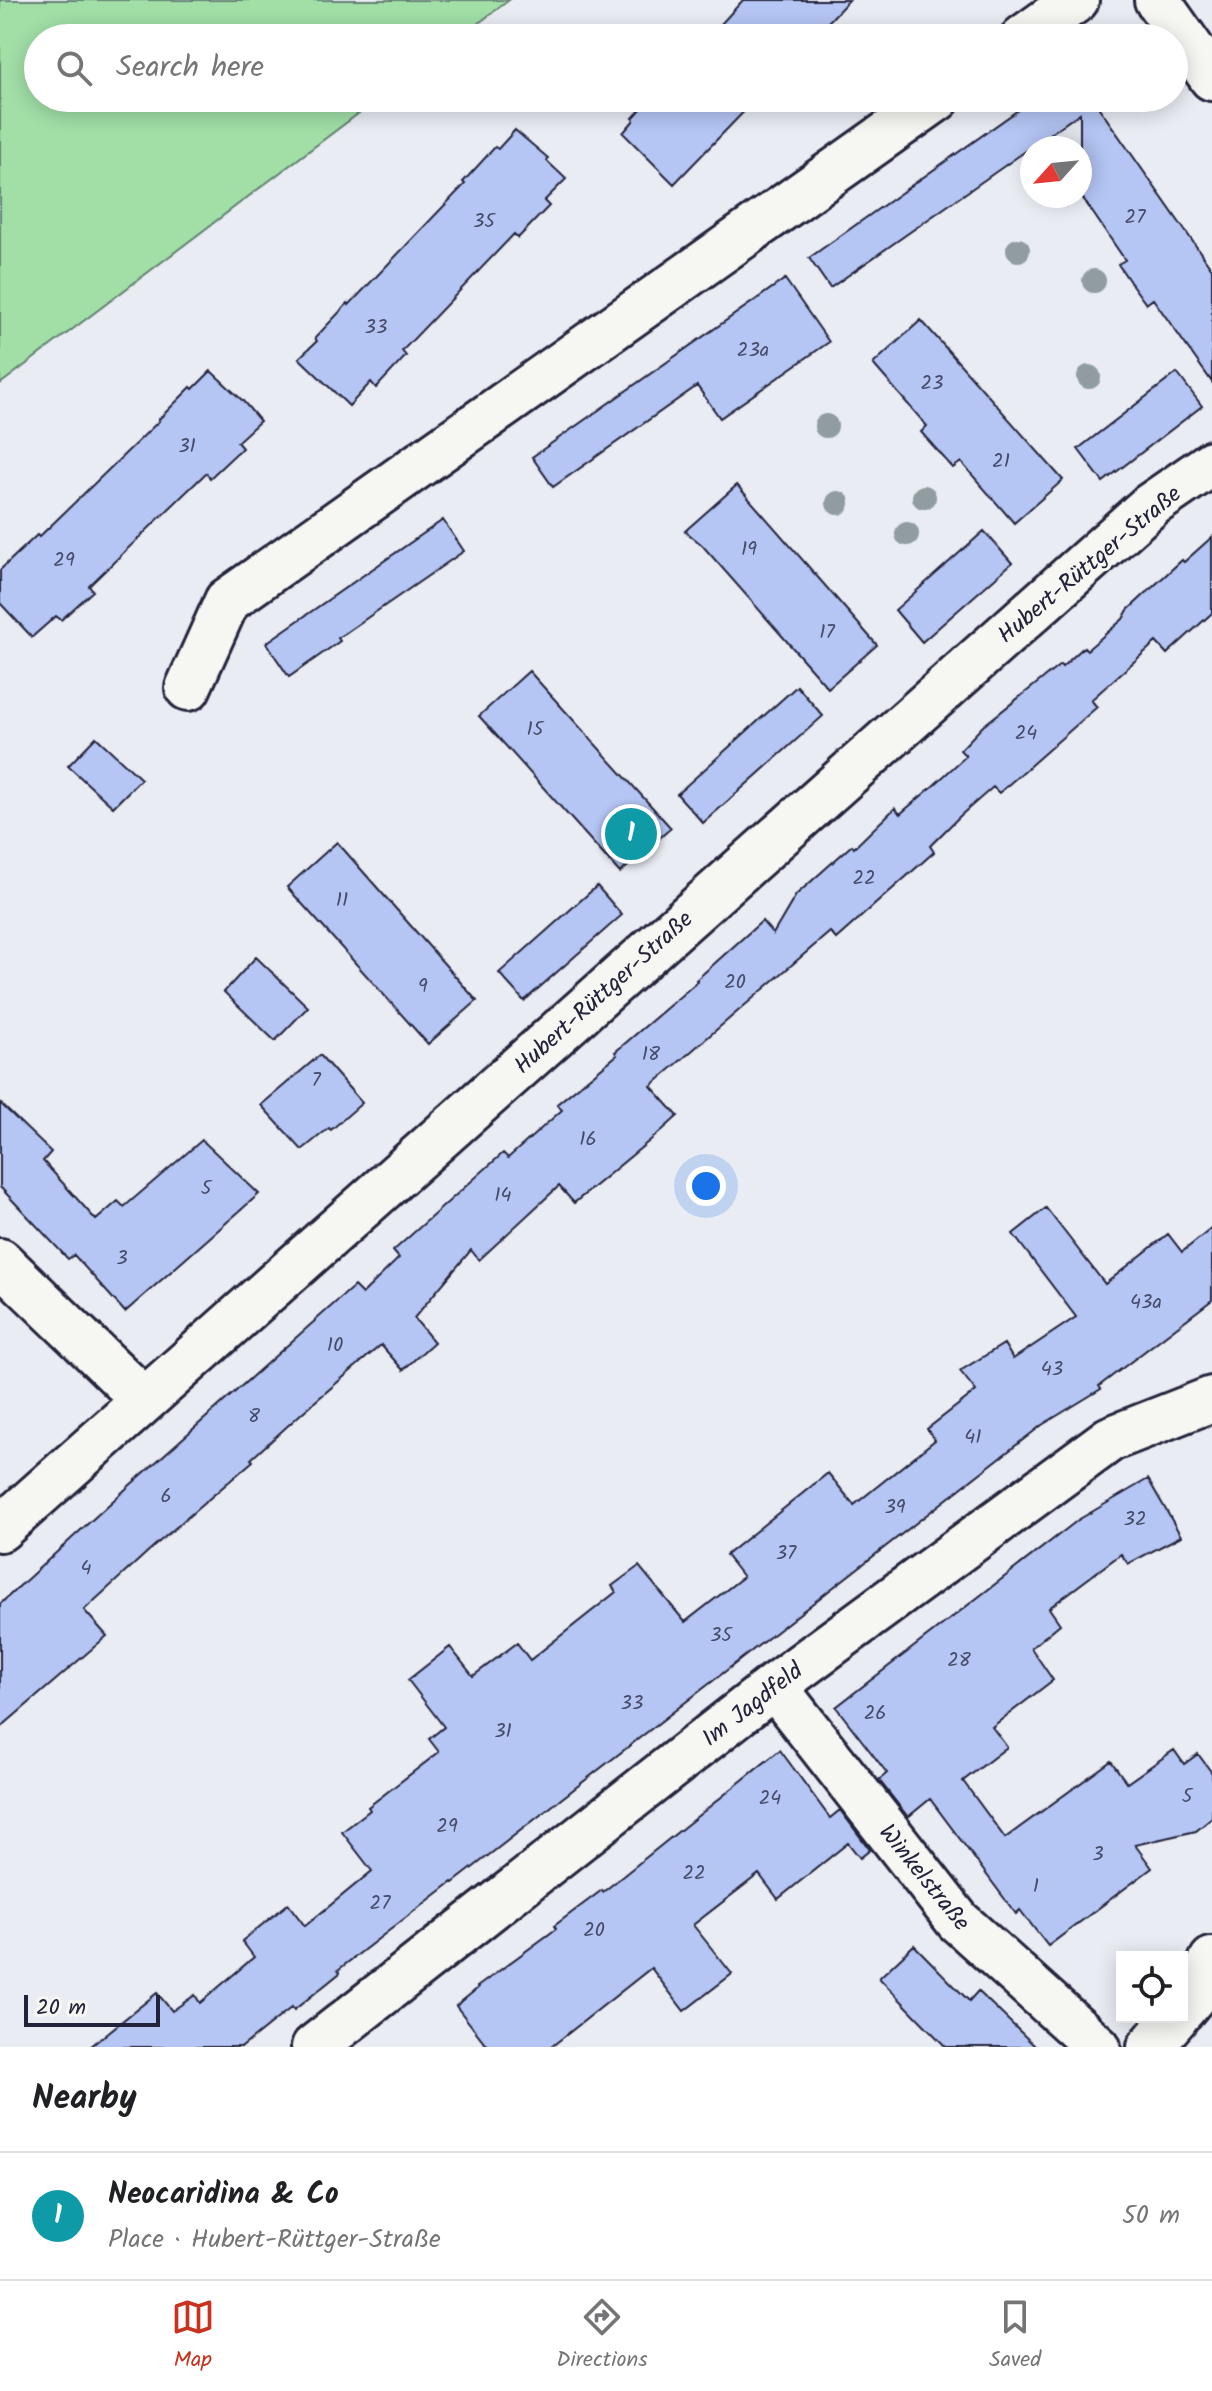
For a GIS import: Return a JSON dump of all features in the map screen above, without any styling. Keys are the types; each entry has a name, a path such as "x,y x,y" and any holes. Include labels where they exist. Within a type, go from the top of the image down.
{"street":[{"path":"1043,24 1076,0"},
{"path":"1157,0 1174,24"},
{"path":"1188,44 1212,78"},
{"path":"188,688 227,601 918,112"},
{"name":"Hubert-Rüttger-Straße","path":"0,1529 1151,505 1212,463"},
{"path":"0,1261 144,1400"},
{"name":"Im Jagdfeld","path":"314,2047 774,1686 1110,1439 1212,1399"},
{"name":"Winkelstraße","path":"774,1686 958,1921 1098,2047"},
{"path":"1188,2003 1197,1992 1212,1960"},
{"path":"1150,2047 1171,2023"}],"green space":[{"path":"0,0 509,0 477,24 24,24 24,112 360,112 0,384"}],"building":[{"path":"743,0 849,0 826,24 721,24"},
{"path":"638,112 743,112 674,184 623,133"},
{"path":"1015,112 1102,112 1212,269 1212,382 1153,299 1146,304 1130,282 1118,264 1125,260 1090,208 1092,208 1092,136 1080,136 1080,113 1047,136 1020,136 1020,155 830,288 809,258"},
{"path":"515,130 548,158 547,161 566,179 544,201 549,206 518,238 514,234 402,351 406,356 376,388 371,382 349,406 299,358 348,303 465,184 463,182 495,147 498,149"},
{"path":"785,279 829,342 720,418 697,386 553,487 532,457"},
{"path":"921,320 1063,480 1014,523 961,462 953,468 936,449 921,432 927,426 873,364"},
{"path":"211,371 260,421 237,442 242,448 210,478 206,473 89,586 93,591 61,620 56,616 32,637 0,603 0,570 37,535 39,537"},
{"path":"1177,373 1202,406 1103,482 1078,449"},
{"path":"737,485 877,645 828,688 702,545 685,531"},
{"path":"443,520 464,551 338,638 340,641 289,677 266,643"},
{"path":"984,531 1012,563 922,642 895,610"},
{"path":"1212,537 1212,613 1167,654 1156,642 1091,700 1097,707 999,793 993,787 960,816 930,846 934,852 836,939 830,932 651,1086 678,1116 659,1133 574,1203 559,1186 479,1260 471,1250 414,1318 434,1342 403,1370 381,1345 304,1411 251,1459 253,1461 84,1610 107,1636 0,1728 0,1604 354,1286 362,1294 399,1258 393,1251 503,1153 508,1158 562,1110 557,1104 617,1055 615,1052 762,921 773,934 796,895 852,845 854,848 895,808 900,814 933,786 966,756 960,750 983,726 1084,647 1087,650 1182,560 1184,562"},
{"path":"529,671 671,828 620,873 479,716"},
{"path":"797,686 823,716 703,823 677,794"},
{"path":"96,737 141,779 113,807 68,766"},
{"path":"337,842 477,1001 428,1044 287,887"},
{"path":"597,886 622,915 524,1001 499,973"},
{"path":"256,957 308,1007 275,1041 224,992"},
{"path":"320,1055 362,1103 302,1150 261,1105"},
{"path":"0,1103 51,1152 43,1161 96,1220 118,1201 124,1207 202,1140 259,1194 125,1312 74,1255 68,1259 0,1187"},
{"path":"1046,1208 1105,1284 1168,1234 1182,1252 1212,1228 1212,1300 1099,1386 1101,1389 1042,1425 338,1970 340,1973 294,2010 292,2007 242,2047 90,2047 157,1993 172,2011 195,1995 200,2003 254,1957 242,1941 288,1904 305,1926 372,1871 342,1832 370,1810 368,1807 439,1752 429,1739 444,1727 408,1680 450,1647 473,1676 517,1643 530,1660 616,1592 612,1586 639,1566 685,1622 743,1577 726,1555 828,1473 854,1505 935,1440 927,1429 976,1391 960,1371 1004,1344 1013,1359 1076,1317 1013,1234"},
{"path":"1148,1479 1181,1536 1128,1564 1121,1554 1049,1608 1060,1624 1031,1648 1053,1680 992,1727 1007,1747 963,1781 1005,1838 1111,1761 1127,1783 1174,1750 1184,1764 1198,1754 1212,1773 1212,1818 1196,1831 1135,1845 1152,1868 1048,1946 1020,1910 1016,1914 930,1799 908,1817 879,1780 887,1773 836,1707 1078,1520"},
{"path":"780,1750 830,1818 840,1810 870,1850 860,1858 848,1843 778,1899 759,1874 693,1925 732,1974 684,2011 651,1968 551,2047 488,2047 456,2006"},
{"path":"914,1945 969,2001 978,1991 1036,2047 946,2047 879,1978"}],"place":[{"name":"Neocaridina & Co","path":"631,834"}]}
